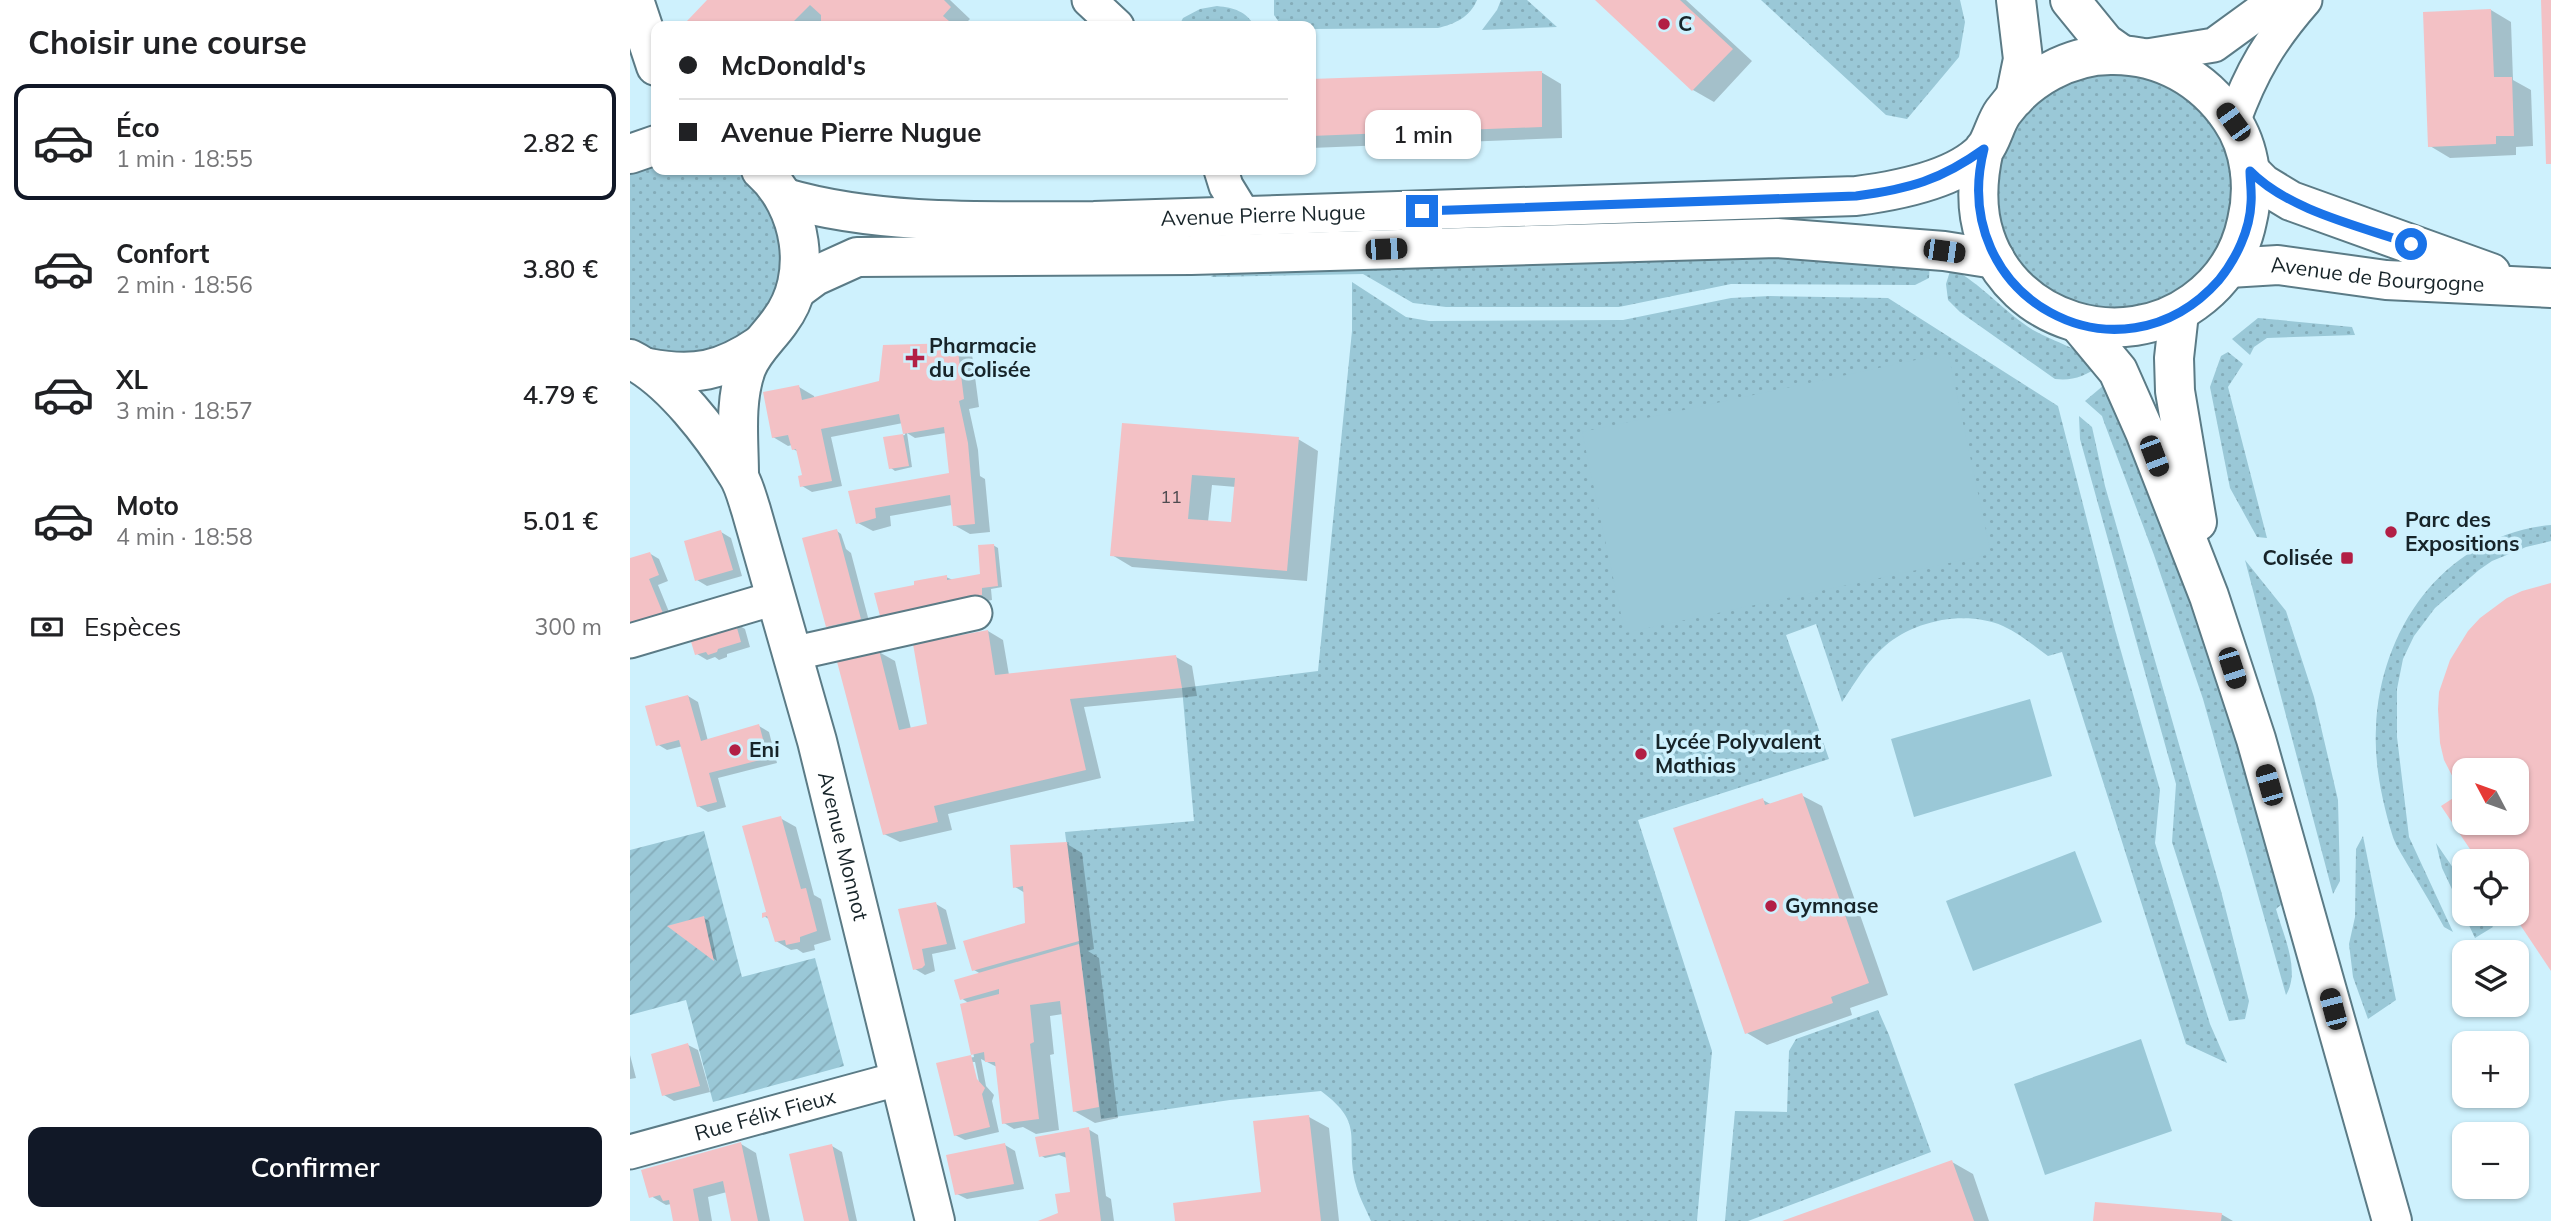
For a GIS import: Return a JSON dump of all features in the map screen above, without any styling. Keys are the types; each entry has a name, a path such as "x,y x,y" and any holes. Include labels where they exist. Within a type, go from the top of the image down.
{"main road":[{"path":"634,0 651,51"},
{"path":"2015,98 2023,59 2016,0"},
{"path":"2070,0 2105,43 2132,56"},
{"name":"Avenue Pierre Nugue","path":"2107,55 2132,56 2172,67 2200,84 2217,100 2233,122 2242,141 2250,171 2251,204 2244,237 2229,268 2208,291 2179,313 2147,325 2113,329 2079,324 2053,314 2030,300 2010,281 1985,238 1980,216 1979,171 1984,149 1993,129 2015,98 2048,72 2072,62 2107,55"},
{"path":"630,154 651,147"},
{"name":"Avenue Pierre Nugue","path":"785,198 856,214 971,221 1245,217 1856,196 1894,191 1935,179 1962,165 1984,149"},
{"name":"Avenue de Bourgogne","path":"2250,171 2263,184 2291,201 2538,287"},
{"path":"739,476 739,397 747,367 760,345 782,320 796,290 800,259 797,228 785,198 765,175"},
{"name":"Avenue Pierre Nugue","path":"796,290 815,276 857,257 1191,255 1777,238 1944,251 1995,259"},
{"name":"Avenue de Bourgogne","path":"2229,268 2277,265 2386,280 2538,287"},
{"path":"2179,313 2174,358 2175,391 2209,596"},
{"path":"2079,324 2118,371 2145,432 2209,596 2256,739 2392,1221"},
{"path":"639,363 671,372 695,373 719,368 760,345"},
{"path":"639,363 664,381 700,423 739,476"},
{"name":"Avenue Monnot","path":"739,476 817,741 935,1221"}],"street":[{"path":"1089,0 1112,21"},
{"name":"Avenue Pierre Nugue","path":"2132,56 2214,45 2276,0"},
{"path":"2233,122 2252,75 2278,30 2305,0"},
{"path":"1223,175 1226,186 1245,217"},
{"path":"630,641 775,598"},
{"path":"791,654 975,613"},
{"name":"Rue Félix Fieux","path":"630,1152 901,1078"}],"shaded area":[{"path":"1274,0 1477,0 1461,19 1438,28 1316,29 1316,21 1278,21 1274,15"},
{"path":"1501,0 1527,0 1557,27 1482,30"},
{"path":"1761,0 1960,0 1965,22 1959,57 1907,119 1886,115"},
{"path":"1217,6 1229,8 1239,11 1251,21 1182,21 1200,9"},
{"path":"2114,74 2137,76 2170,88 2189,101 2205,117 2218,136 2227,158 2232,192 2230,215 2218,248 2205,267 2189,283 2170,296 2148,305 2114,310 2091,308 2058,296 2039,283 2023,267 2010,248 2001,226 1996,192 1998,169 2010,136 2023,117 2039,101 2058,88 2080,79"},
{"path":"651,163 651,175 740,175 764,200 780,237 782,258 779,279 760,317 727,345 686,355 650,349 630,340 630,173"},
{"path":"1776,253 1930,264 1929,278 1915,285 1731,284 1619,307 1446,307 1413,303 1363,274 1211,277 1220,268"},
{"path":"1951,268 1973,282 2033,330 2076,350 2100,366 2079,377 2055,379 1960,312 1948,300 1946,284"},
{"name":"Lycée Polyvalent Mathias","path":"1352,282 1406,317 1429,321 1623,320 1731,298 1888,298 2058,406 2115,630 2160,790 2155,843 2210,1024 2227,1063 2186,1044 2062,652 2048,656 2015,633 1989,621 1957,618 1941,620 1911,630 1885,646 1867,665 1842,702 1816,624 1786,635 1829,759 1638,820 1712,1051 1697,1221 1371,1221 1356,1185 1349,1124 1335,1103 1321,1091 1230,1100 1101,1119 1065,832 1194,821 1182,688 1318,671 1352,331"},
{"path":"2258,318 2352,327 2355,335 2267,338 2254,347 2250,355 2232,339"},
{"path":"2228,352 2243,364 2228,387 2267,538 2257,537 2230,488 2210,387 2221,356"},
{"path":"1948,353 1991,554 1625,633 1582,432"},
{"path":"2104,385 2140,453 2220,686 2287,900 2276,909 2291,964 2292,975 2286,995 2203,699 2154,555 2102,416 2085,401"},
{"path":"2079,416 2092,427 2105,486 2221,891 2249,1001 2245,1019 2229,1021 2172,842 2176,784 2080,439"},
{"path":"2551,525 2551,541 2526,547 2492,561 2435,608 2414,636 2403,659 2397,689 2397,737 2409,837 2453,932 2444,927 2392,834 2376,755 2380,691 2390,655 2405,622 2426,592 2451,567 2480,547 2513,532"},
{"path":"2245,560 2286,611 2314,697 2338,800 2340,881 2333,894"},
{"path":"2030,699 2052,776 1914,817 1891,739"},
{"path":"704,831 742,977 815,958 844,1066 713,1102 686,1000 630,1015 630,850"},
{"path":"2363,836 2396,1000 2368,1019 2353,977 2349,944 2355,917 2356,849"},
{"path":"2436,843 2452,866 2452,889 2442,868"},
{"path":"2075,851 2102,922 1973,971 1946,901"},
{"path":"2469,926 2493,927 2475,938"},
{"path":"1878,1010 1931,1152 1748,1221 1725,1221 1735,1111 1787,1112 1789,1051 1796,1039"},
{"path":"2141,1039 2172,1131 2045,1175 2014,1084"}],"building":[{"path":"707,0 944,0 951,7 943,16 949,21 821,21 821,15 810,5 794,21 687,21"},
{"name":"C","path":"1595,0 1680,0 1733,49 1692,91"},
{"path":"2541,0 2551,0 2551,164 2546,164"},
{"path":"2491,9 2494,77 2512,77 2514,136 2496,136 2496,144 2428,147 2423,12"},
{"path":"1542,71 1542,127 1316,136 1316,79"},
{"path":"957,343 964,399 959,401 968,443 975,524 953,526 950,495 875,508 876,518 856,524 848,491 949,473 944,427 903,434 899,414 821,429 832,481 800,487 798,476 802,475 796,449 792,450 788,435 772,438 763,392 799,385 802,400 879,381 883,345"},
{"path":"1122,423 1299,437 1287,571 1110,556","holes":["1192,475 1235,478 1231,522 1188,519"]},
{"path":"903,434 909,466 889,469 883,437"},
{"path":"837,529 861,619 826,627 802,538"},
{"path":"721,530 733,570 695,581 684,541"},
{"path":"994,544 998,586 982,588 982,595 880,616 874,593 947,575 947,580 980,574 978,545"},
{"path":"650,552 659,575 649,579 667,623 630,627 630,558"},
{"path":"2551,583 2551,971 2521,926 2529,926 2529,849 2470,849 2461,835 2529,835 2529,758 2452,758 2452,776 2444,760 2440,743 2439,692 2450,660 2468,631 2480,618 2507,598"},
{"path":"735,621 741,642 708,655 706,652 695,655 689,635"},
{"path":"988,630 995,675 1176,655 1182,688 1070,699 1086,770 934,806 938,822 883,835 836,658 879,650 899,730 927,724 913,644"},
{"path":"688,695 701,741 759,724 768,758 709,773 717,802 697,807 679,740 656,746 645,706"},
{"name":"Gymnase","path":"1802,793 1869,983 1831,997 1833,1003 1745,1034 1673,828 1763,798 1765,805"},
{"path":"2452,799 2452,822 2441,806"},
{"path":"781,816 801,889 806,888 817,931 800,937 800,942 786,945 785,940 775,942 767,916 762,918 762,913 766,912 742,826"},
{"path":"1067,842 1079,941 972,971 963,941 1025,923 1023,886 1013,888 1010,845"},
{"path":"936,902 947,944 922,949 925,965 913,970 898,909"},
{"path":"704,916 708,935 714,961 667,926"},
{"path":"1079,944 1099,1107 1073,1112 1060,1001 1030,1005 1034,1042 1030,1044 1039,1119 1002,1124 995,1062 985,1062 984,1052 971,1055 960,1004 999,994 999,989 960,1000 954,980"},
{"path":"688,1043 700,1086 662,1096 651,1054"},
{"path":"971,1055 977,1079 985,1088 982,1094 990,1127 954,1136 936,1063"},
{"path":"1309,1115 1321,1221 1175,1221 1173,1203 1261,1192 1253,1121"},
{"path":"1089,1127 1101,1221 1038,1221 1058,1213 1055,1194 1070,1192 1065,1152 1039,1157 1035,1137"},
{"path":"741,1142 758,1221 731,1221 723,1181 693,1189 699,1221 673,1221 669,1200 663,1201 660,1195 649,1198 641,1170"},
{"path":"1005,1143 1014,1184 955,1195 946,1155"},
{"path":"832,1144 849,1221 804,1221 789,1154"},
{"path":"1952,1160 1974,1221 1782,1221"},
{"path":"2095,1202 2222,1213 2221,1221 2093,1221"}],"place":[{"name":"C","path":"1664,24"},
{"name":"Pharmacie du Colisée","path":"915,358"},
{"name":"Parc des Expositions","path":"2391,532"},
{"name":"Colisée","path":"2347,558"},
{"name":"Eni","path":"735,750"},
{"name":"Lycée Polyvalent Mathias","path":"1641,754"},
{"name":"Gymnase","path":"1771,906"}],"route":[{"path":"1422,211 1856,196 1894,191 1935,179 1962,165 1984,149 1979,171 1980,216 1985,238 2010,281 2030,300 2053,314 2079,324 2113,329 2147,325 2179,313 2208,291 2229,268 2244,237 2251,204 2250,171 2263,184 2291,201 2411,244"}]}
